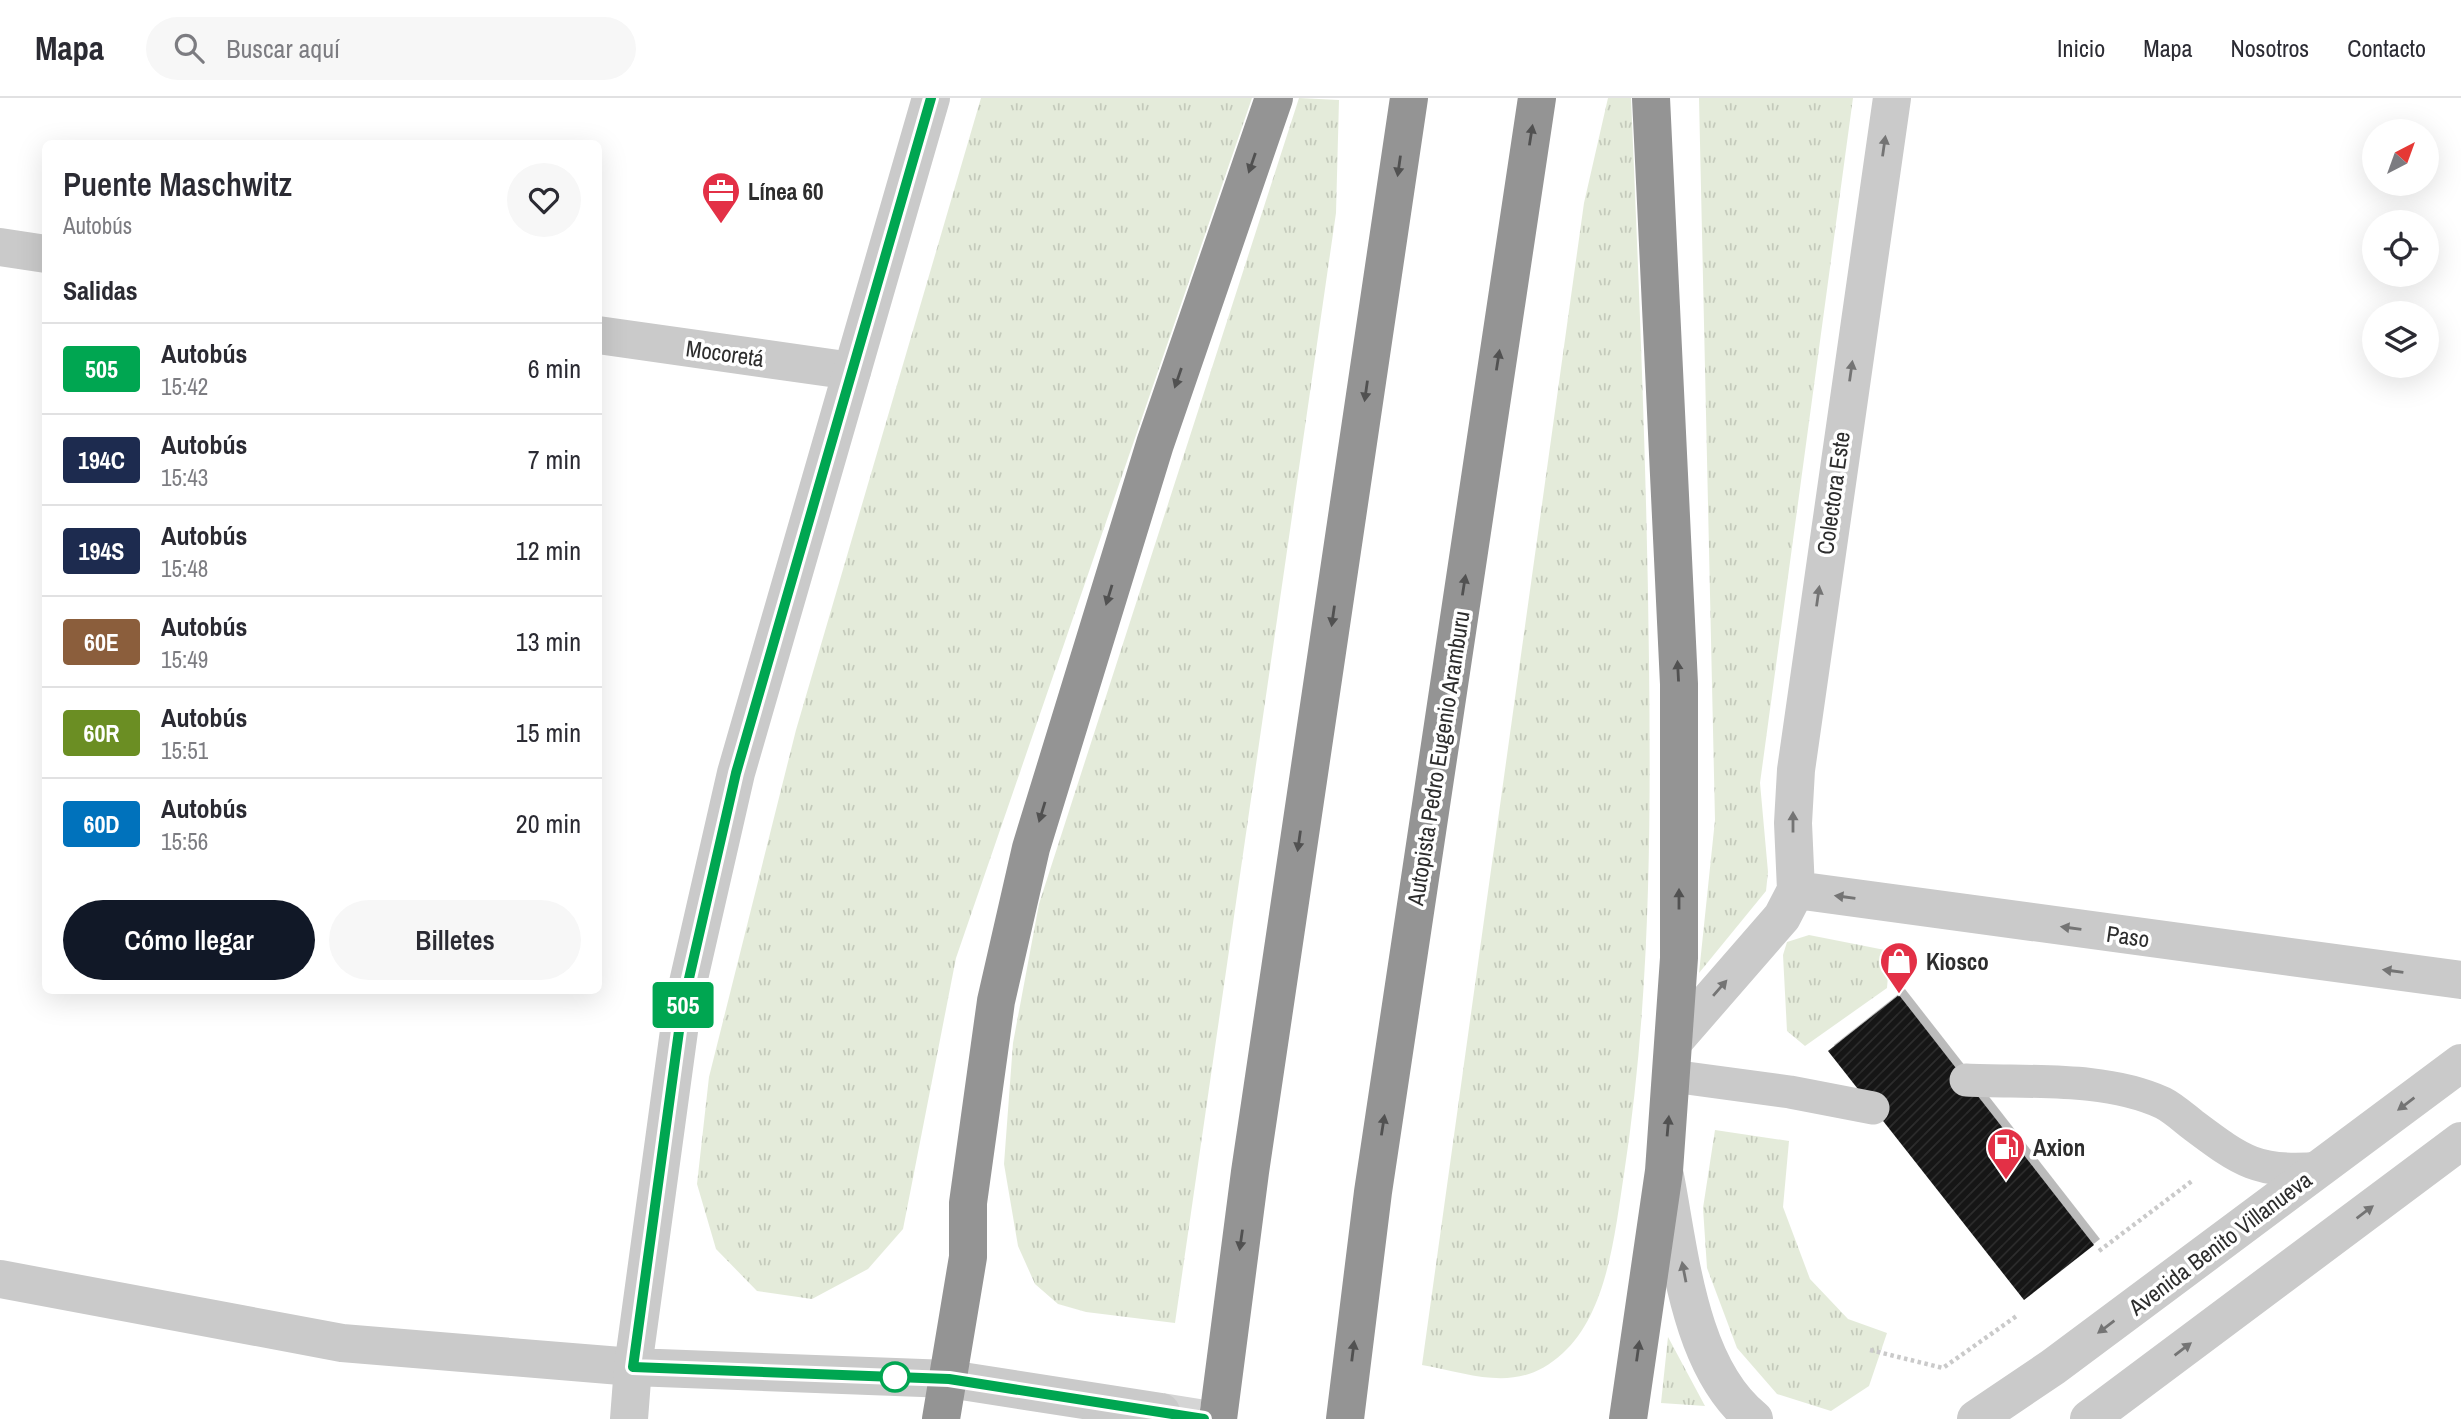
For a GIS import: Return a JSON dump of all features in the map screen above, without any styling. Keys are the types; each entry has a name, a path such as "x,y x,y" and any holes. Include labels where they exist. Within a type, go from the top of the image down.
{"highway":[{"path":"941,1419 968,1257 968,1203 996,1001 1031,848 1155,444 1274,98"},
{"path":"1218,1419 1250,1172 1409,98"},
{"name":"Autopista Pedro Eugenio Aramburu","path":"1345,1419 1373,1192 1537,98"},
{"path":"1628,1419 1664,1171 1679,958 1679,684 1651,98"}],"street":[{"path":"629,1419 633,1367 682,1009 736,773 931,98"},
{"name":"Colectora Este","path":"1796,890 1793,823 1796,771 1815,616 1892,98"},
{"path":"0,247 42,253"},
{"name":"Mocoretá","path":"602,335 852,372"},
{"path":"1674,1058 1782,917 1796,890"},
{"name":"Paso","path":"1796,890 2461,980"},
{"name":"Avenida Benito Villanueva","path":"1976,1419 2053,1367 2461,1063"},
{"path":"2089,1419 2461,1141"},
{"path":"1664,1171 1691,1310 1714,1368 1744,1410 1754,1419"},
{"path":"0,1279 342,1343 633,1367 949,1379 1161,1412"}],"lane":[{"path":"1674,1058 1873,1108"},
{"path":"1966,1080 2103,1086 2164,1103 2230,1153 2260,1167 2285,1171 2320,1168"}],"path":[{"path":"1870,1350 1943,1368 2018,1315"}],"green space":[{"path":"981,98 1252,98 956,958 903,1229 868,1269 812,1299 757,1291 716,1249 697,1184 709,1077 796,730"},
{"path":"1299,98 1339,100 1336,213 1175,1323 1086,1312 1058,1304 1035,1284 1018,1246 1004,1164 1013,1043 1039,904"},
{"path":"1608,98 1631,98 1642,380 1650,790 1647,918 1639,1047 1633,1110 1613,1245 1600,1293 1578,1336 1563,1353 1547,1366 1530,1374 1496,1378 1422,1365 1584,203"},
{"path":"1699,98 1853,98 1760,783 1768,872 1766,891 1699,973 1715,820"},
{"path":"1809,935 1890,951 1887,988 1805,1046 1787,1031 1783,955 1787,942"},
{"path":"1715,1130 1789,1141 1783,1207 1810,1279 1848,1319 1887,1333 1869,1386 1831,1411 1777,1394 1737,1348 1707,1268 1703,1208"},
{"path":"1668,1337 1705,1406 1661,1403"}],"building":[{"path":"1899,995 2094,1245 2024,1300 1828,1051"}],"tunnel":[{"path":"1161,1412 1204,1419"}],"bus line":[{"name":"505","path":"931,98 736,773 682,1009 633,1367 949,1379 1204,1419"}],"place":[{"name":"Línea 60","path":"721,225"},
{"name":"Kiosco","path":"1899,995"},
{"name":"Axion","path":"2006,1181"}]}
